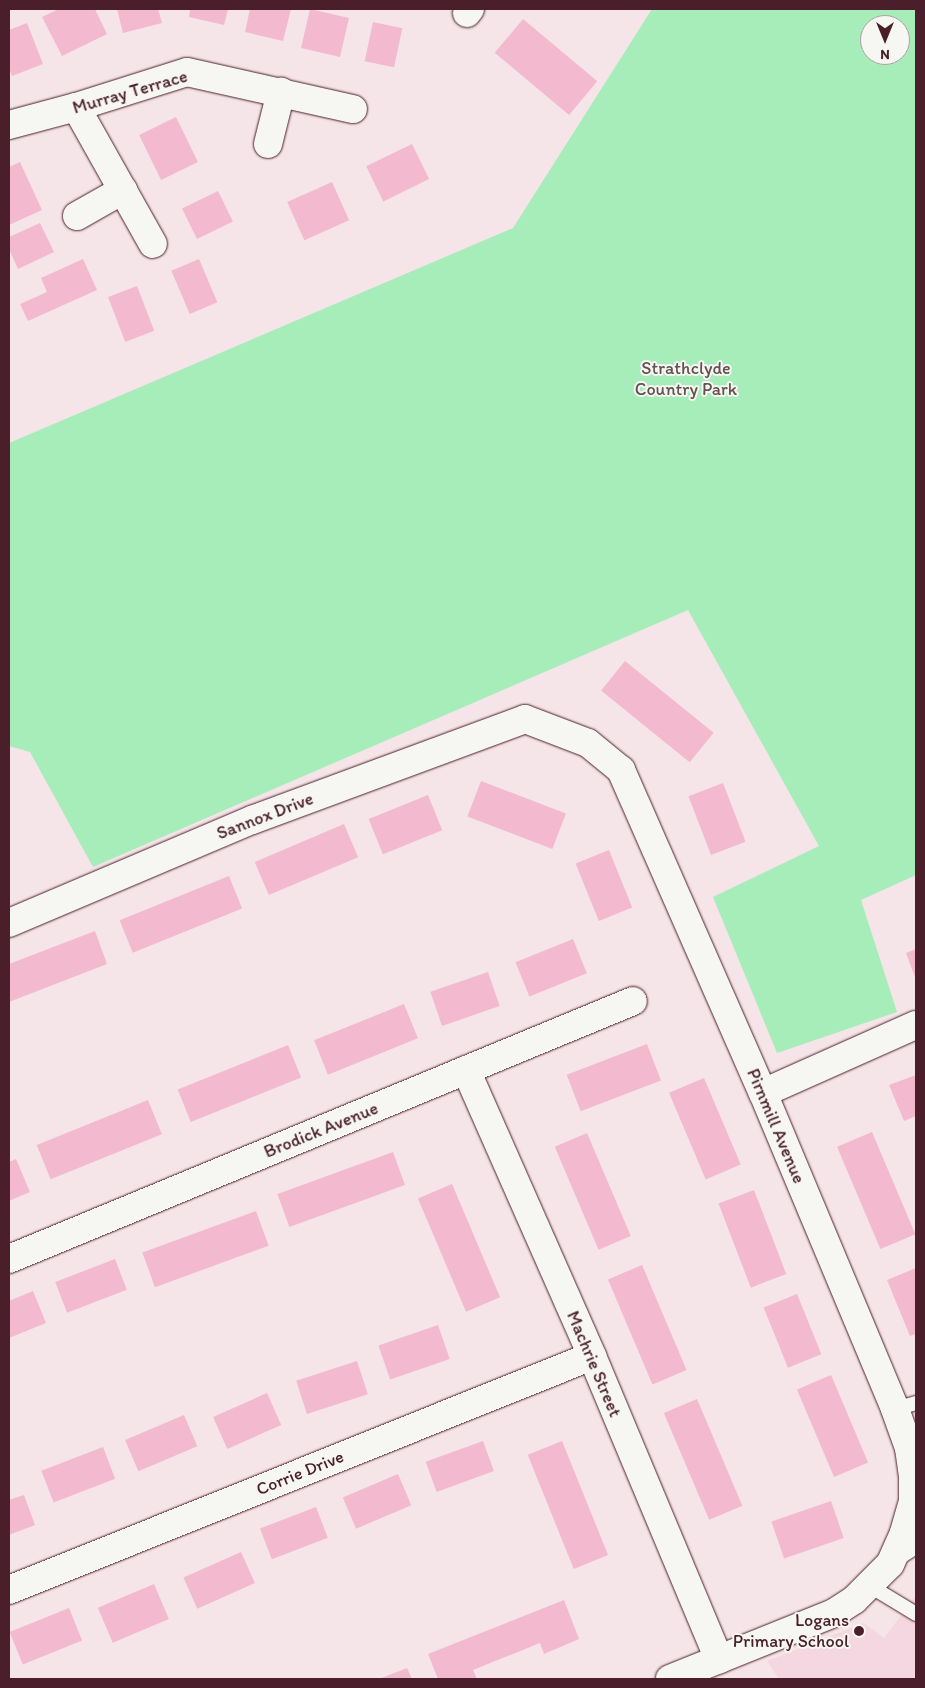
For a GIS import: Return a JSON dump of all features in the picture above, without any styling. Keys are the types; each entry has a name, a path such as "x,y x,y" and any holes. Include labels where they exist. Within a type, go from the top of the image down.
{"street":[{"name":"Murray Terrace","path":"9,125 76,107 188,72 353,109"},
{"path":"268,144 281,92"},
{"path":"76,107 153,244"},
{"path":"77,216 123,190"},
{"name":"Sannox Drive","path":"9,923 252,820 525,719"},
{"name":"Pirnmill Avenue","path":"525,719 588,743 621,770 763,1093 906,1406 908,1448 913,1476 913,1502 904,1533 890,1564 870,1586 854,1600 834,1613 670,1679"},
{"name":"Brodick Avenue","path":"9,1258 633,1001"},
{"path":"763,1093 916,1025"},
{"name":"Machrie Street","path":"466,1070 592,1356 719,1660"},
{"name":"Corrie Drive","path":"9,1590 592,1356"}],"lane":[{"path":"890,1564 916,1548"},
{"path":"870,1586 916,1614"}],"shaded area":[{"name":"Logans Primary School","path":"916,1596 916,1679 779,1679 767,1661 864,1623 884,1638"}],"green space":[{"name":"Strathclyde Country Park","path":"652,9 916,9 916,875 861,900 897,1012 777,1053 713,897 819,846 688,610 93,867 30,752 9,746 9,443 513,228"}],"building":[{"path":"59,9 95,9 107,34 62,56 42,17"},
{"path":"117,9 158,9 162,23 123,33"},
{"path":"190,9 228,9 224,25 189,17"},
{"path":"250,9 291,9 283,41 245,32"},
{"path":"310,9 349,18 340,57 301,48"},
{"path":"523,19 597,81 569,115 495,53"},
{"path":"373,22 402,28 394,67 365,61"},
{"path":"27,23 43,64 12,76 9,68 9,30"},
{"path":"176,117 198,162 161,180 139,135"},
{"path":"412,144 429,179 383,201 366,166"},
{"path":"20,162 42,210 9,225 9,167"},
{"path":"332,182 349,220 304,240 287,202"},
{"path":"218,191 233,222 197,239 182,209"},
{"path":"40,223 54,252 18,269 9,249 9,237"},
{"path":"83,259 97,290 28,321 20,304 47,292 41,278"},
{"path":"199,259 217,302 190,314 171,271"},
{"path":"137,286 154,331 125,342 108,297"},
{"path":"625,661 714,733 690,762 601,691"},
{"path":"481,781 566,814 552,849 467,816"},
{"path":"723,783 746,842 711,855 688,796"},
{"path":"428,795 442,830 383,854 369,819"},
{"path":"344,824 358,857 269,895 255,862"},
{"path":"609,850 632,907 599,921 576,863"},
{"path":"229,876 242,908 133,953 120,920"},
{"path":"95,931 107,964 9,1002 9,964"},
{"path":"573,939 587,973 529,997 516,962"},
{"path":"916,949 916,980 906,953"},
{"path":"488,972 500,1006 442,1026 430,992"},
{"path":"404,1004 418,1038 328,1075 314,1040"},
{"path":"647,1044 661,1080 581,1111 567,1075"},
{"path":"288,1045 301,1077 191,1122 178,1090"},
{"path":"916,1075 916,1116 904,1121 889,1085"},
{"path":"704,1078 741,1165 706,1179 669,1093"},
{"path":"148,1100 162,1134 51,1179 37,1145"},
{"path":"872,1132 915,1234 880,1249 837,1147"},
{"path":"587,1133 631,1236 599,1250 555,1147"},
{"path":"393,1152 405,1185 289,1227 277,1194"},
{"path":"16,1159 30,1192 9,1201 9,1162"},
{"path":"452,1184 500,1297 466,1312 418,1198"},
{"path":"754,1190 786,1274 751,1288 719,1204"},
{"path":"256,1211 269,1246 155,1287 142,1252"},
{"path":"115,1259 127,1290 67,1313 55,1282"},
{"path":"642,1265 687,1370 652,1384 608,1279"},
{"path":"916,1268 916,1334 910,1336 887,1280"},
{"path":"33,1291 46,1323 9,1338 9,1301"},
{"path":"797,1294 821,1354 788,1368 764,1307"},
{"path":"438,1325 450,1359 390,1380 378,1346"},
{"path":"357,1361 368,1394 307,1414 296,1381"},
{"path":"831,1375 868,1462 834,1477 797,1389"},
{"path":"267,1393 281,1425 227,1449 213,1417"},
{"path":"697,1399 742,1506 709,1520 664,1413"},
{"path":"184,1415 197,1446 138,1471 125,1440"},
{"path":"483,1441 494,1471 437,1492 426,1462"},
{"path":"562,1441 608,1555 574,1569 528,1455"},
{"path":"103,1447 115,1479 54,1502 41,1471"},
{"path":"398,1474 411,1505 356,1529 343,1497"},
{"path":"24,1495 35,1525 9,1535 9,1500"},
{"path":"831,1501 844,1538 784,1558 771,1522"},
{"path":"316,1507 328,1538 272,1559 260,1529"},
{"path":"241,1552 255,1583 197,1609 183,1578"},
{"path":"154,1584 169,1619 113,1643 98,1608"},
{"path":"564,1600 579,1639 544,1654 540,1643 473,1670 477,1679 438,1679 428,1654"},
{"path":"69,1608 82,1640 23,1664 10,1632"},
{"path":"407,1668 412,1679 379,1679"}],"place":[{"name":"Logans Primary School","path":"859,1631"}]}
